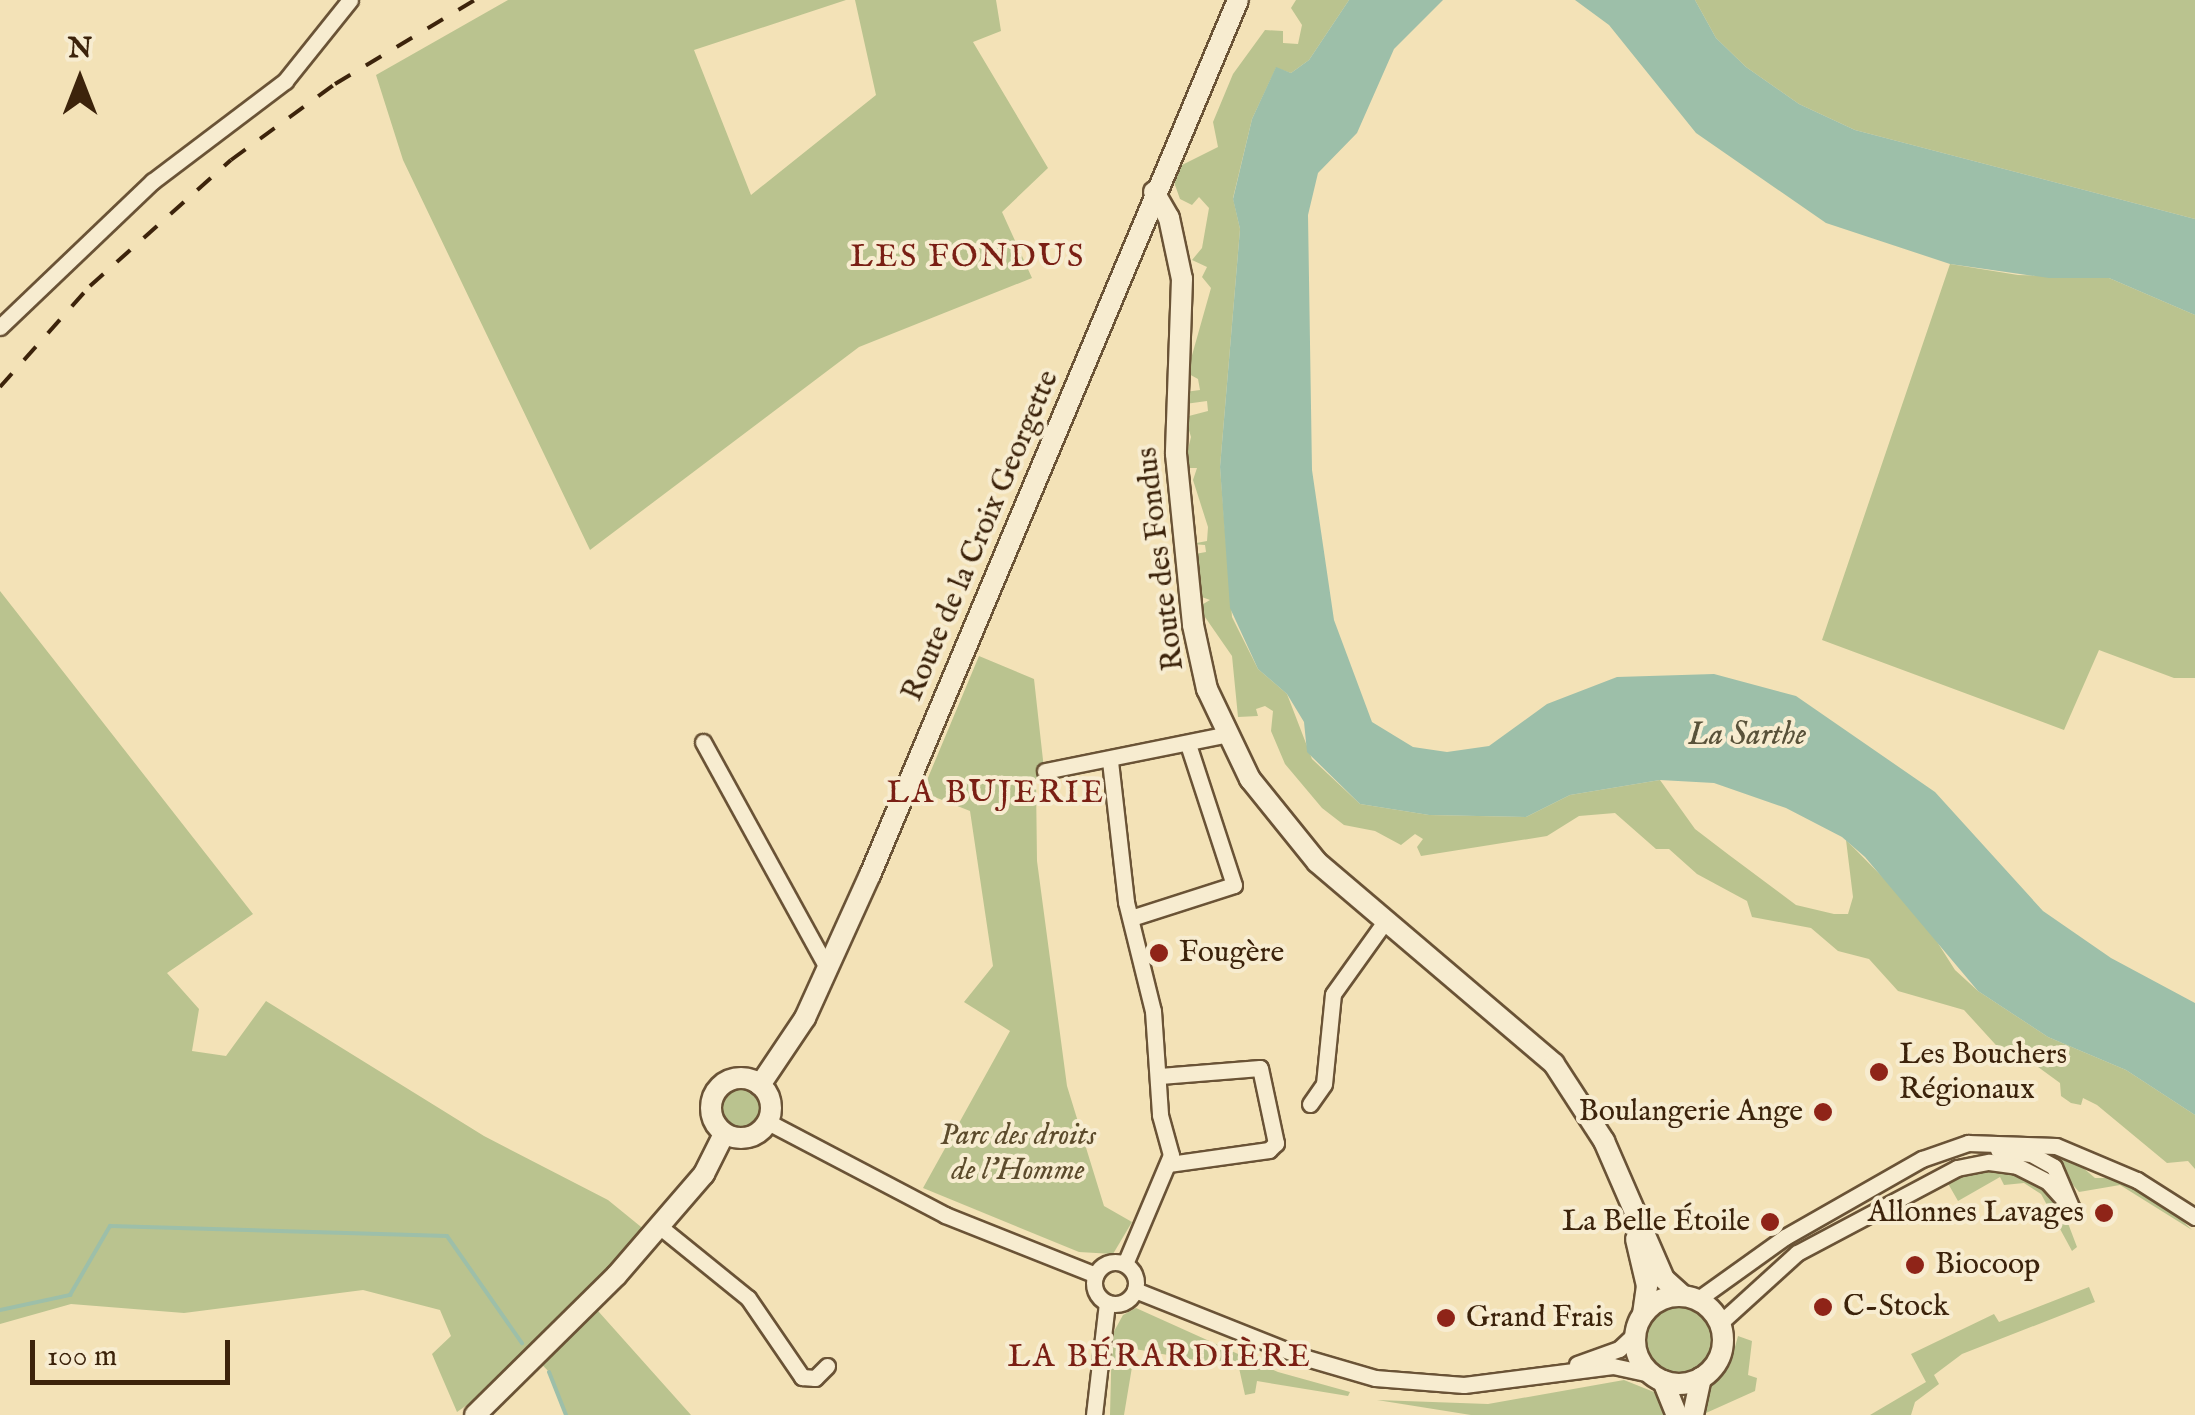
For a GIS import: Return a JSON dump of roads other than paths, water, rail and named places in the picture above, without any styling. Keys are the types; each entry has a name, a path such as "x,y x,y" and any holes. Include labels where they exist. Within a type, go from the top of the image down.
{"street":[{"path":"0,327 153,181 286,81 350,0"},
{"name":"Route de la Croix Georgette","path":"760,1085 805,1018 944,704 1154,192 1238,0"},
{"name":"Route des Fondus","path":"1154,192 1169,218 1182,279 1176,454 1187,579 1207,689 1228,734 1250,779 1284,826 1386,920 1539,1047 1580,1098 1664,1279 1690,1298"},
{"path":"1044,771 1188,746 1228,734"},
{"path":"703,742 827,968"},
{"path":"1131,918 1234,885 1188,746"},
{"path":"1110,761 1131,918 1160,1076 1170,1164 1125,1264"},
{"path":"1310,1104 1324,1084 1332,994 1386,920"},
{"path":"1160,1076 1260,1068 1276,1143 1269,1150 1170,1164"},
{"path":"731,1079 760,1085 771,1102 768,1122 744,1139 724,1134 712,1118 715,1092 731,1079"},
{"path":"768,1122 945,1214 1096,1275"},
{"path":"476,1415 659,1226 704,1174 724,1134"},
{"path":"1531,1380 1609,1354 1660,1300 1690,1298 1785,1237 1922,1159 1968,1144 2056,1146 2138,1180 2195,1216"},
{"path":"1720,1323 1796,1254 1957,1168 1990,1162 2017,1166 2048,1182 2072,1209 2059,1173 2031,1154 1988,1150 1926,1164"},
{"name":"Route des Fondus","path":"1622,1183 1647,1286 1640,1324"},
{"path":"659,1226 748,1298 802,1377 815,1378 826,1366"},
{"path":"1094,1415 1106,1302 1094,1288 1096,1275 1105,1264 1125,1264 1135,1274 1135,1290 1125,1302 1106,1302"},
{"path":"1135,1290 1367,1376 1464,1385 1531,1380 1613,1366 1658,1377 1701,1378"},
{"path":"1690,1298 1720,1323 1721,1354 1701,1378 1693,1415"},
{"path":"1640,1324 1638,1356 1658,1377 1678,1415"}],"water":[{"name":"La Sarthe","path":"1349,0 1443,0 1394,49 1357,133 1318,173 1308,215 1312,470 1334,620 1372,722 1413,747 1447,752 1489,746 1547,704 1617,677 1714,674 1796,696 1935,792 2043,911 2111,958 2195,1003 2195,1115 2126,1070 2048,1037 1978,991 1865,857 1842,837 1786,808 1714,783 1660,780 1570,795 1526,817 1429,815 1360,804 1307,752 1304,722 1287,694 1258,669 1230,608 1220,467 1240,229 1233,199 1252,119 1276,67 1291,73 1309,60"},
{"path":"1575,0 1695,0 1716,38 1746,67 1799,104 1855,130 2195,219 2195,315 2109,278 2049,278 1950,264 1826,223 1696,133 1609,25"}],"waterway":[{"path":"0,1310 70,1295 110,1226 447,1236 522,1343"},
{"path":"549,1372 566,1415"}],"railway":[{"path":"0,387 90,286 231,160 335,84 475,0"}],"place":[{"name":"Fougère","path":"1159,953"},
{"name":"Les Bouchers Régionaux","path":"1879,1072"},
{"name":"Boulangerie Ange","path":"1823,1112"},
{"name":"Allonnes Lavages","path":"2104,1213"},
{"name":"La Belle Étoile","path":"1770,1222"},
{"name":"Biocoop","path":"1915,1265"},
{"name":"C-Stock","path":"1823,1307"},
{"name":"Grand Frais","path":"1446,1318"}],"district":[{"name":"LES FONDUS","path":"968,258"},
{"name":"LA BUJERIE","path":"996,794"},
{"name":"LA BÉRARDIÈRE","path":"1160,1358"}],"park label":[{"name":"Parc des droits de l'Homme","path":"1018,1153"}]}
